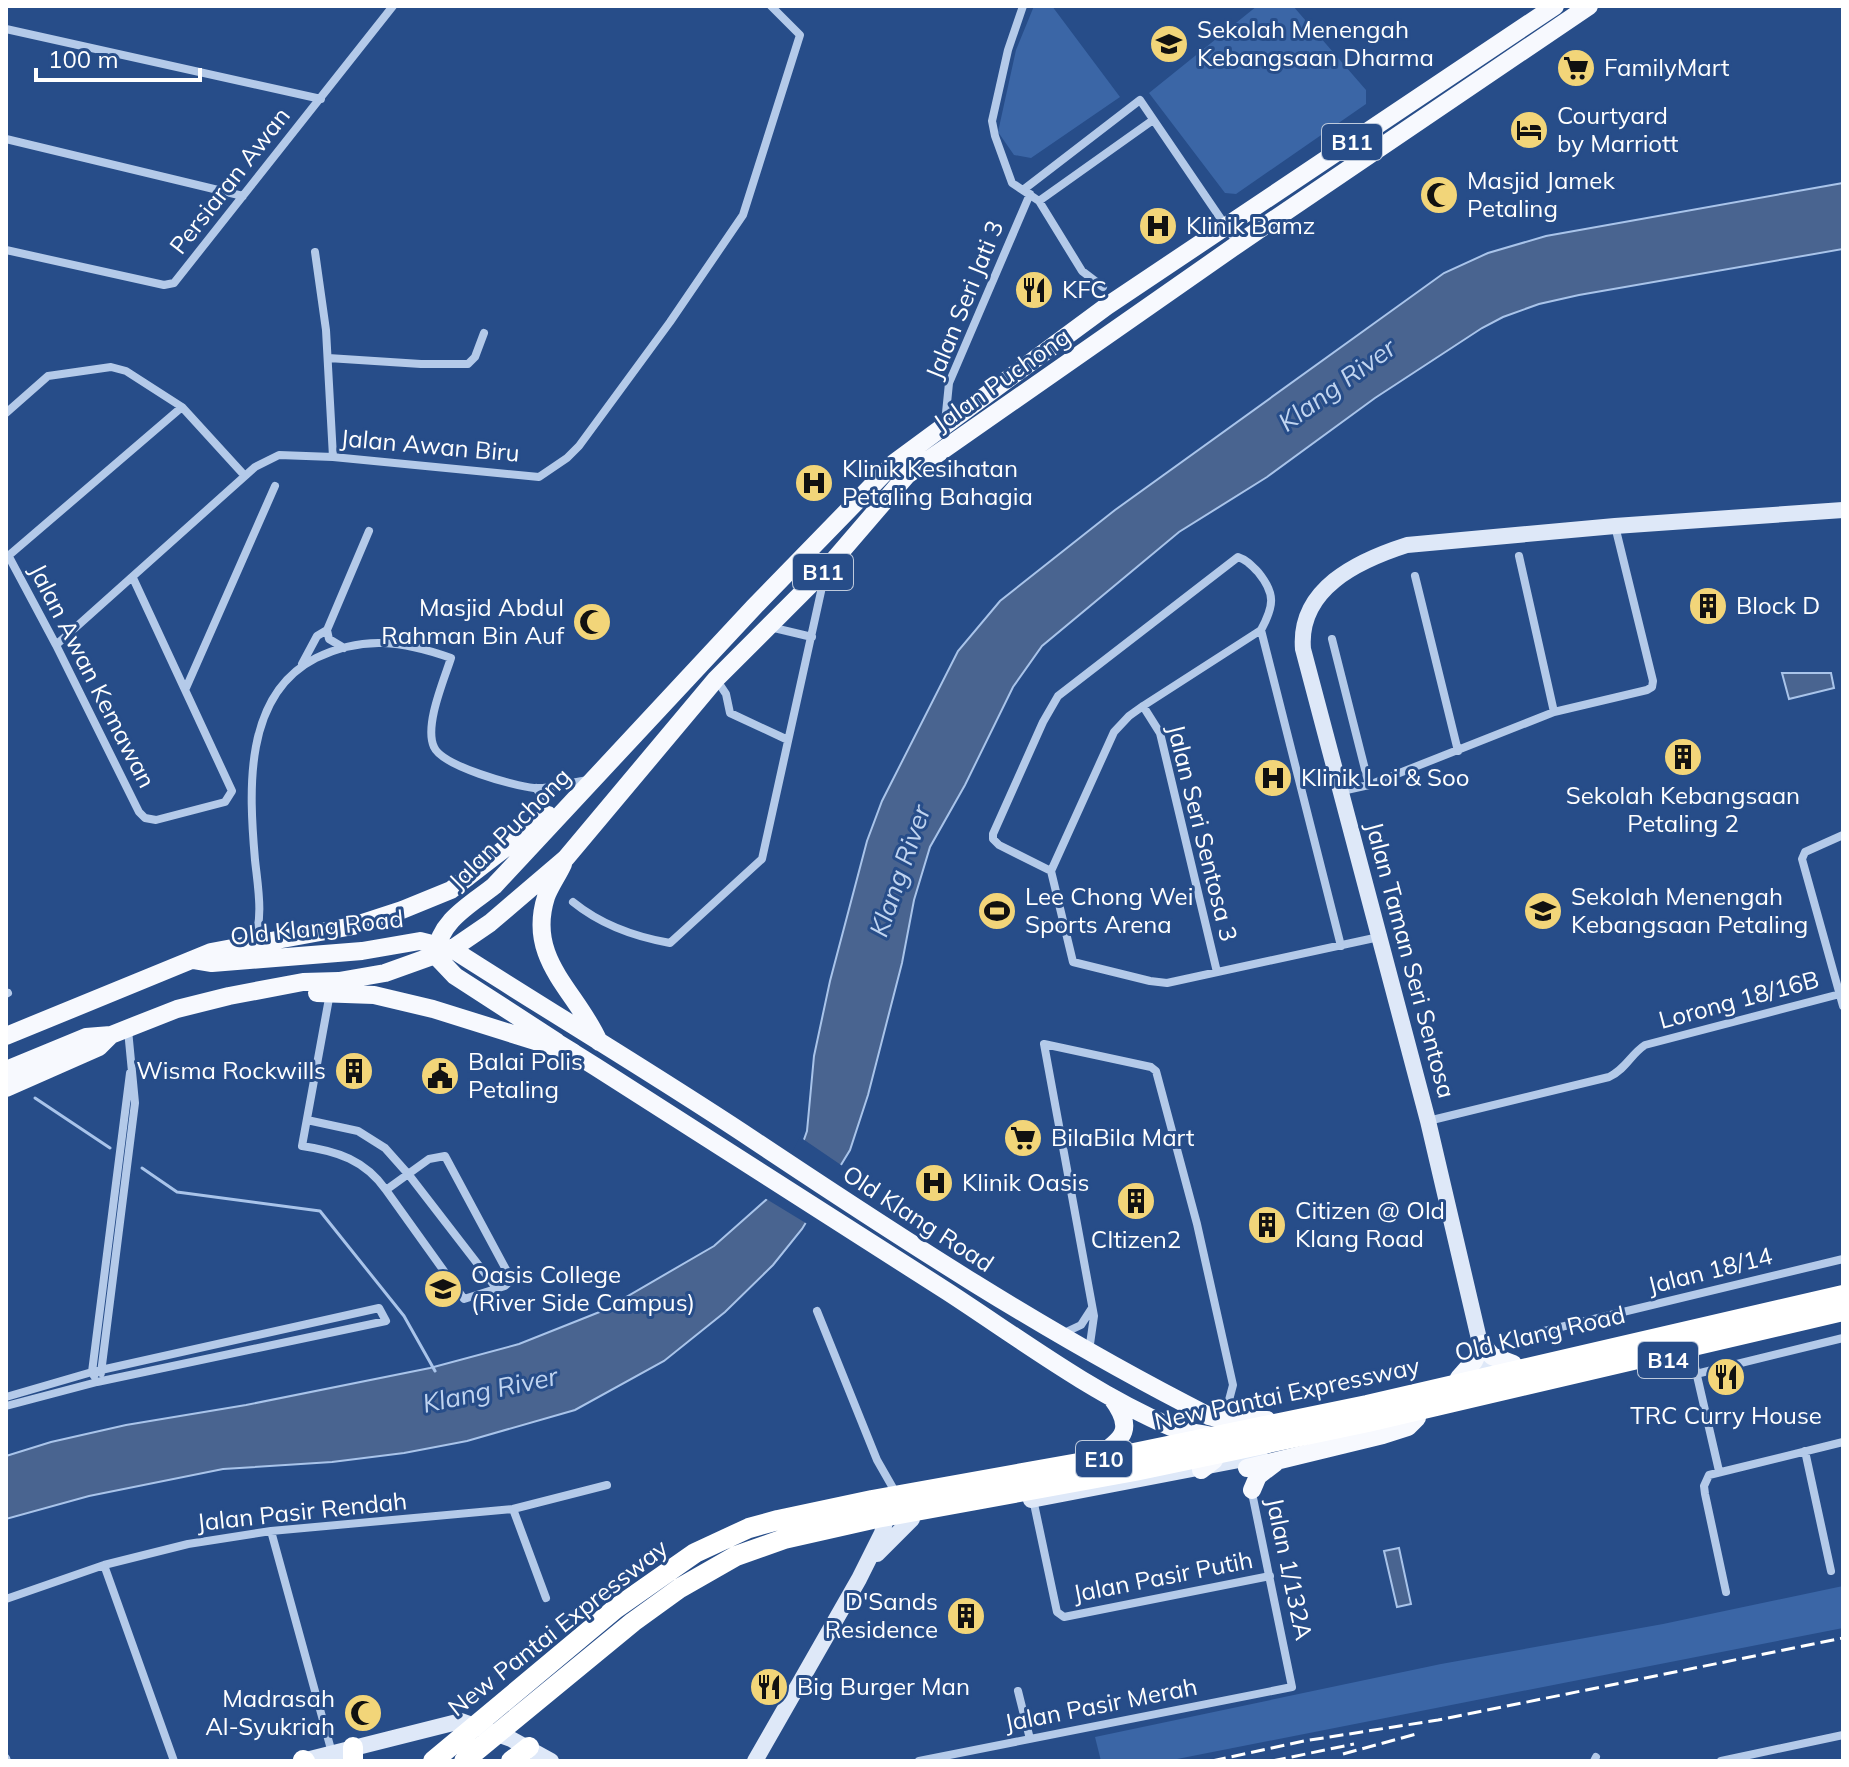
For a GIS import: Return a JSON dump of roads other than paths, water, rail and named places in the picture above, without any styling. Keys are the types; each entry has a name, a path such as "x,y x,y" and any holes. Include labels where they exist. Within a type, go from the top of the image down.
{"highway":[{"name":"New Pantai Expressway","path":"433,1761 615,1609 695,1553 749,1528 872,1500 1129,1454 1352,1408 1843,1295"},
{"name":"New Pantai Expressway","path":"464,1761 633,1622 680,1588 717,1566 771,1543 877,1518 1135,1471 1353,1425 1843,1311"},
{"path":"511,1761 529,1747"}],"main road":[{"name":"Jalan Puchong","path":"442,950 446,925 494,886 754,607 894,463 1222,219 1549,14 1589,6"},
{"name":"Jalan Puchong","path":"442,950 490,923 566,858 716,679 826,569 907,475 1238,244 1549,14"},
{"name":"Jalan Taman Seri Sentosa","path":"1493,1400 1428,1121 1303,649 1304,618 1331,583 1349,569 1407,545 1843,510"},
{"path":"194,960 211,952 353,926 451,890 575,797"},
{"path":"566,858 547,896 543,915 543,946 549,963 600,1043"},
{"name":"Old Klang Road","path":"6,1036 194,960 212,963 362,951 420,941 442,950 600,1043 884,1228 1088,1353 1209,1416 1222,1428 1275,1447 1301,1446 1843,1319"},
{"name":"Old Klang Road","path":"6,1088 99,1047 119,1031 177,1009 303,982 339,981 385,973 442,950"},
{"name":"Old Klang Road","path":"442,950 455,976 1109,1394 1173,1428 1222,1428 1303,1415 1843,1288"},
{"path":"229,996 374,995 433,1009 574,1053"},
{"path":"6,1070 86,1037 119,1031"},
{"path":"1054,1332 1086,1358 1209,1426 1222,1428 1246,1464"},
{"path":"1459,1378 1474,1361 1482,1344 1492,1356 1513,1364"},
{"path":"1096,1457 1118,1443 1124,1434 1123,1413 1109,1394"},
{"path":"889,1508 902,1521 1201,1470 1281,1460 1383,1435 1408,1427 1417,1418"},
{"path":"1201,1470 1214,1460 1222,1428"},
{"path":"1246,1464 1301,1446"},
{"path":"755,1761 833,1628 882,1533 893,1488 1096,1457 1115,1464 1116,1479 1104,1488"},
{"path":"1252,1490 1263,1471 1281,1460"},
{"path":"864,1566 912,1519"},
{"path":"303,1761 332,1753 353,1754 461,1721 494,1731 551,1761"}],"street":[{"name":"Persiaran Awan","path":"6,250 171,285 393,6"},
{"name":"Jalan Awan Biru","path":"56,645 245,476 276,455 333,457 539,477 567,458 670,322 743,215 800,35 771,6"},
{"path":"1023,6 1008,50 992,121 1012,183 1039,201 1082,271 1103,287"},
{"path":"6,29 321,99"},
{"path":"1026,192 1140,100 1238,244"},
{"path":"1039,201 1153,120"},
{"path":"6,139 243,196"},
{"name":"Jalan Seri Jati 3","path":"945,424 949,383 1026,192"},
{"path":"315,252 328,358 333,457"},
{"path":"328,358 468,364 475,357 484,333"},
{"path":"6,413 48,376 111,367 126,371 182,407 245,476"},
{"path":"7,556 182,407"},
{"path":"186,688 275,486"},
{"path":"1342,791 1369,785 1554,712 1652,687 1615,526"},
{"path":"344,648 329,639 327,630 369,531"},
{"name":"Jalan Awan Kemawan","path":"7,556 56,645 141,815 156,820 225,802 232,791 186,688"},
{"path":"1519,556 1554,712"},
{"path":"1051,871 999,845 993,834 1043,722 1058,696 1238,557 1246,559 1266,582 1272,597 1271,613 1261,630 1143,706 1114,732 1051,871 1073,962 1167,983 1379,937"},
{"path":"573,902 587,913 646,939 670,943 762,859 826,569"},
{"path":"1415,576 1458,751"},
{"path":"133,578 186,688"},
{"path":"767,627 812,637"},
{"path":"301,666 317,636 327,630"},
{"path":"1261,630 1341,946"},
{"path":"1332,639 1369,785"},
{"path":"253,945 260,918 252,809 256,749 262,721 282,682 301,666 330,651 374,642 413,644 451,658 431,725 433,747 442,758 455,765 536,788 592,780"},
{"path":"716,679 726,694 730,713 788,740"},
{"name":"Jalan Seri Sentosa 3","path":"1143,706 1160,733 1217,972"},
{"path":"536,788 546,804 540,821"},
{"path":"1843,835 1805,852 1802,859 1843,1006"},
{"path":"330,993 302,1146 341,1154 359,1162 375,1175 464,1299 497,1289 510,1281 445,1156 429,1159 386,1190"},
{"name":"Lorong 18/16B","path":"1428,1121 1609,1077 1622,1071 1635,1051 1645,1045 1840,994"},
{"path":"97,1382 135,1103 132,1060 119,1031"},
{"path":"1088,1353 1094,1329 1092,1308 1044,1044 1151,1067 1156,1071 1197,1224 1233,1385 1222,1428"},
{"path":"307,1120 346,1128 373,1139 385,1148 497,1289"},
{"name":"Jalan 18/14","path":"1540,1332 1843,1259"},
{"path":"6,1397 97,1371 379,1308 386,1321 97,1382 6,1406"},
{"path":"1054,1332 1074,1330 1092,1308"},
{"path":"817,1311 877,1460 893,1488"},
{"path":"1696,1374 1843,1338"},
{"path":"1692,1354 1719,1471"},
{"path":"1726,1592 1705,1494 1709,1475 1843,1442"},
{"path":"1805,1451 1831,1571"},
{"name":"Jalan 1/132A","path":"1246,1464 1292,1687"},
{"name":"Jalan Pasir Rendah","path":"6,1599 104,1565 188,1544 271,1531 513,1509 607,1485"},
{"name":"Jalan Pasir Putih","path":"1033,1499 1057,1612 1064,1617 1270,1576"},
{"path":"513,1509 546,1598"},
{"path":"271,1531 332,1753"},
{"path":"104,1565 174,1761"},
{"name":"Jalan Pasir Merah","path":"919,1761 1292,1687"},
{"path":"1018,1691 1030,1739"},
{"path":"1721,1761 1843,1735"}],"water":[{"name":"Klang River","path":"1843,183 1843,249 1579,295 1539,304 1503,317 1375,398 1267,477 1179,532 1042,646 1013,687 965,785 930,847 914,900 902,963 868,1095 850,1150 802,1229 773,1265 725,1312 664,1361 575,1410 467,1441 332,1462 223,1469 89,1496 6,1519 6,1456 126,1425 246,1405 430,1368 519,1344 602,1311 714,1246 767,1199 801,1148 807,1131 814,1056 830,981 867,841 882,801 958,651 1000,601 1115,510 1444,273 1488,253 1546,236"},
{"path":"1782,673 1831,673 1834,688 1789,699"},
{"path":"1399,1548 1411,1604 1397,1607 1384,1551"}],"waterway":[{"path":"35,1098 110,1148"},
{"path":"142,1168 177,1192 320,1211 404,1316 435,1371"}],"railway":[{"path":"1212,1761 1304,1741 1438,1720 1843,1638"},
{"path":"1343,1754 1420,1733"},
{"path":"1272,1761 1354,1744"}],"place":[{"name":"Sekolah Menengah Kebangsaan Dharma","path":"1169,44"},
{"name":"FamilyMart","path":"1576,68"},
{"name":"Courtyard by Marriott","path":"1529,130"},
{"name":"Masjid Jamek Petaling","path":"1439,195"},
{"name":"Klinik Bamz","path":"1158,226"},
{"name":"KFC","path":"1034,290"},
{"name":"Klinik Kesihatan Petaling Bahagia","path":"814,483"},
{"name":"Block D","path":"1708,606"},
{"name":"Masjid Abdul Rahman Bin Auf","path":"592,622"},
{"name":"Sekolah Kebangsaan Petaling 2","path":"1683,757"},
{"name":"Klinik Loi & Soo","path":"1273,778"},
{"name":"Lee Chong Wei Sports Arena","path":"997,911"},
{"name":"Sekolah Menengah Kebangsaan Petaling","path":"1543,911"},
{"name":"Wisma Rockwills","path":"354,1071"},
{"name":"Balai Polis Petaling","path":"440,1076"},
{"name":"BilaBila Mart","path":"1023,1138"},
{"name":"Klinik Oasis","path":"934,1183"},
{"name":"CItizen2","path":"1136,1201"},
{"name":"Citizen @ Old Klang Road","path":"1267,1225"},
{"name":"Oasis College (River Side Campus)","path":"443,1289"},
{"name":"TRC Curry House","path":"1726,1377"},
{"name":"D'Sands Residence","path":"966,1616"},
{"name":"Big Burger Man","path":"769,1687"},
{"name":"Madrasah Al-Syukriah","path":"363,1713"}]}
